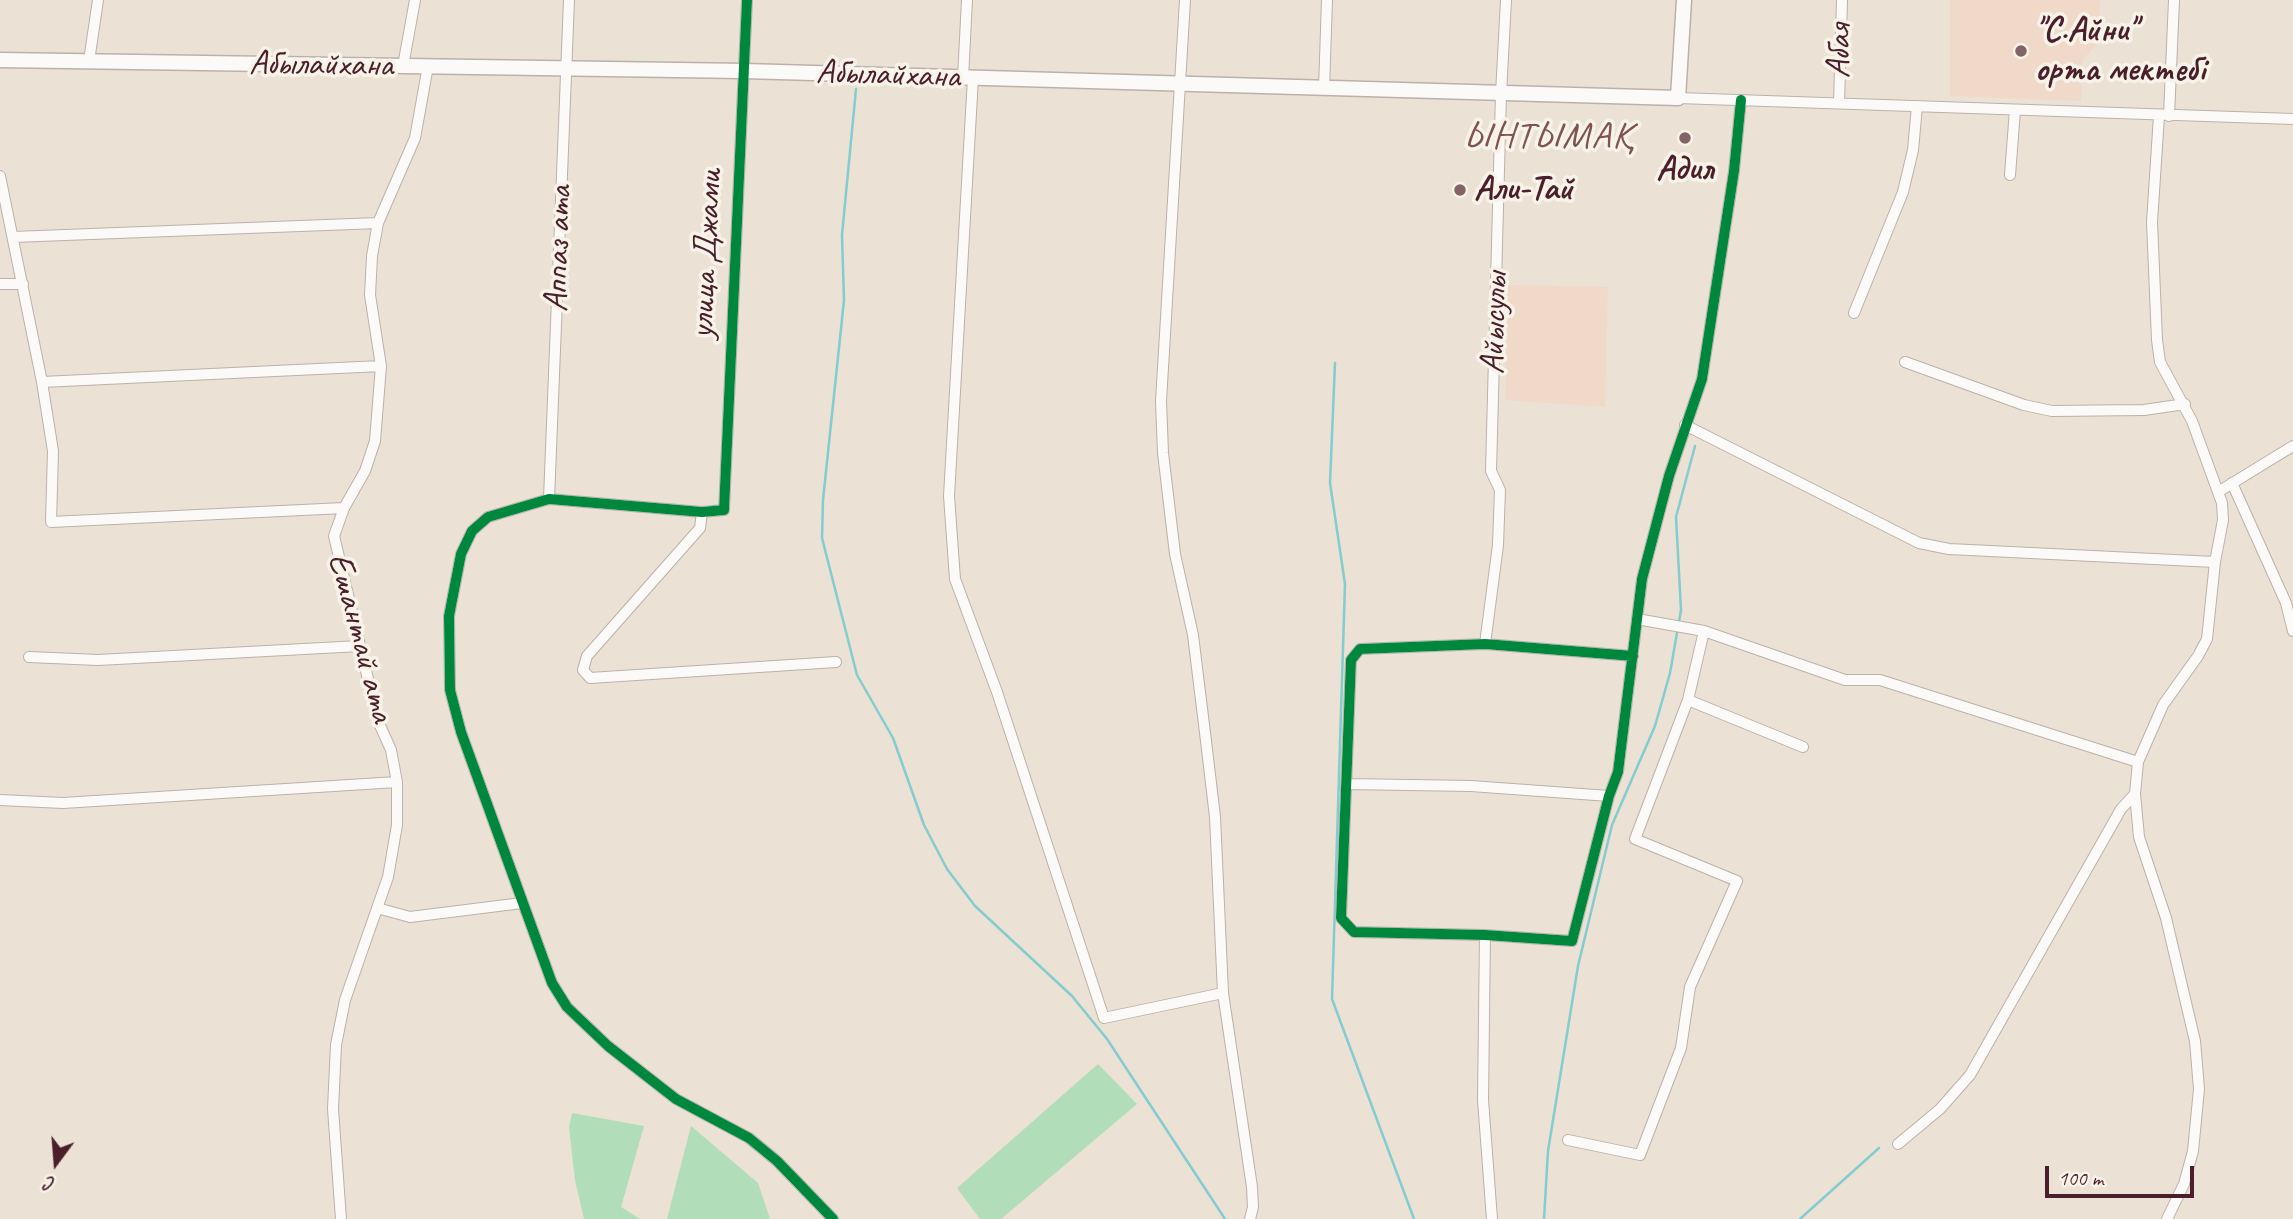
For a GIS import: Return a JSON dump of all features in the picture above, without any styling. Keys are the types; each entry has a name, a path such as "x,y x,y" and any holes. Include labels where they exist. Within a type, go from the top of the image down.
{"main road":[{"path":"1678,98 1684,0"},
{"name":"Абылайхана","path":"0,60 744,71 1678,98"}],"street":[{"path":"89,61 97,0"},
{"path":"403,66 415,0"},
{"name":"Аппаз ата","path":"549,499 569,0"},
{"name":"улица Джами","path":"702,512 724,510 747,0"},
{"path":"967,0 968,78 949,496 955,579 1001,705 1104,1018 1223,993"},
{"path":"1185,0 1161,401 1163,453 1173,540 1193,635 1215,817 1223,993 1252,1187 1253,1207 1250,1219"},
{"path":"1324,89 1327,0"},
{"name":"Айысулы","path":"1485,644 1498,545 1500,490 1491,471 1506,0"},
{"name":"Абая","path":"1839,103 1842,0"},
{"path":"2167,1219 2184,1184 2193,1151 2199,1089 2195,1041 2166,918 2139,837 2135,794 2138,762 2163,705 2207,639 2215,562 2223,520 2218,492 2185,404 2171,386 2160,362 2157,340 2152,222 2174,0"},
{"name":"Ешантай ата","path":"341,1219 333,1110 336,1045 345,1000 387,877 394,844 397,782 391,750 378,721 334,536 344,508 365,471 375,440 381,366 370,295 378,223 415,138 428,66"},
{"path":"1678,98 2293,119"},
{"path":"1633,656 1485,644 1360,649 1351,660 1341,918 1354,932 1485,935 1572,941 1609,796 1618,772 1633,656 1642,579 1685,425 1702,379 1734,171 1741,100"},
{"path":"1854,313 1903,192 1913,150 1917,106"},
{"path":"2010,175 2015,110"},
{"path":"0,176 42,382 53,451 51,523 344,508"},
{"path":"13,237 378,223"},
{"path":"0,284 23,284"},
{"path":"1905,362 2024,405 2052,411 2144,410 2185,404"},
{"path":"42,382 381,366"},
{"path":"1685,425 1919,543 1949,549 2215,562"},
{"path":"2218,492 2293,446"},
{"path":"2232,483 2286,603 2293,631"},
{"path":"833,1219 768,1153 749,1138 676,1099 608,1046 566,1007 552,984 461,733 450,690 449,617 461,554 472,531 488,517 549,499 702,512 700,528 587,656 583,670 590,678 836,662"},
{"path":"1637,619 1704,631 1845,680 1880,680 2138,762"},
{"path":"1568,1140 1640,1155 1681,1048 1690,987 1737,881 1635,839 1688,701 1704,631"},
{"path":"29,657 98,660 360,646"},
{"path":"1688,701 1803,747"},
{"path":"0,800 63,803 397,782"},
{"path":"1348,784 1471,786 1609,796"},
{"path":"1898,1144 1940,1109 1970,1075 2121,809 2135,794"},
{"path":"377,908 410,917 522,903"},
{"path":"1485,935 1483,1100 1492,1219"}],"shaded area":[{"name":"\"С.Айни\" орта мектебі","path":"1950,0 2100,0 2099,42 2082,60 2081,101 1950,96"},
{"path":"1508,285 1608,287 1605,407 1505,400"}],"green space":[{"path":"1098,1064 1137,1104 1001,1219 980,1219 957,1188"},
{"path":"572,1113 644,1126 621,1207 640,1219 584,1219 575,1180 569,1128"},
{"path":"691,1126 758,1183 770,1219 667,1219"}],"waterway":[{"path":"856,89 842,235 844,300 823,500 822,538 857,675 893,738 924,825 947,869 975,906 1072,996 1107,1039 1225,1219"},
{"path":"1335,363 1330,483 1345,584 1332,999 1414,1219"},
{"path":"1544,1219 1548,1151 1578,966 1612,825 1655,726 1670,673 1681,610 1676,517 1695,446"},
{"path":"1800,1219 1879,1148"}],"cycle path":[{"path":"747,0 724,510 702,512 549,499 488,517 472,531 461,554 449,616 450,690 461,732 552,983 567,1007 608,1046 676,1099 749,1138 777,1161 833,1219"},
{"path":"1633,656 1485,644 1360,649 1351,660 1341,918 1354,932 1485,935 1572,941 1609,796 1618,772 1642,579 1669,476 1702,379 1734,171 1741,100"}],"place":[{"name":"\"С.Айни\" орта мектебі","path":"2021,51"},
{"name":"Адил","path":"1685,138"},
{"name":"Али-Тай","path":"1460,190"}],"district":[{"name":"ЫНТЫМАҚ","path":"1550,137"}]}
